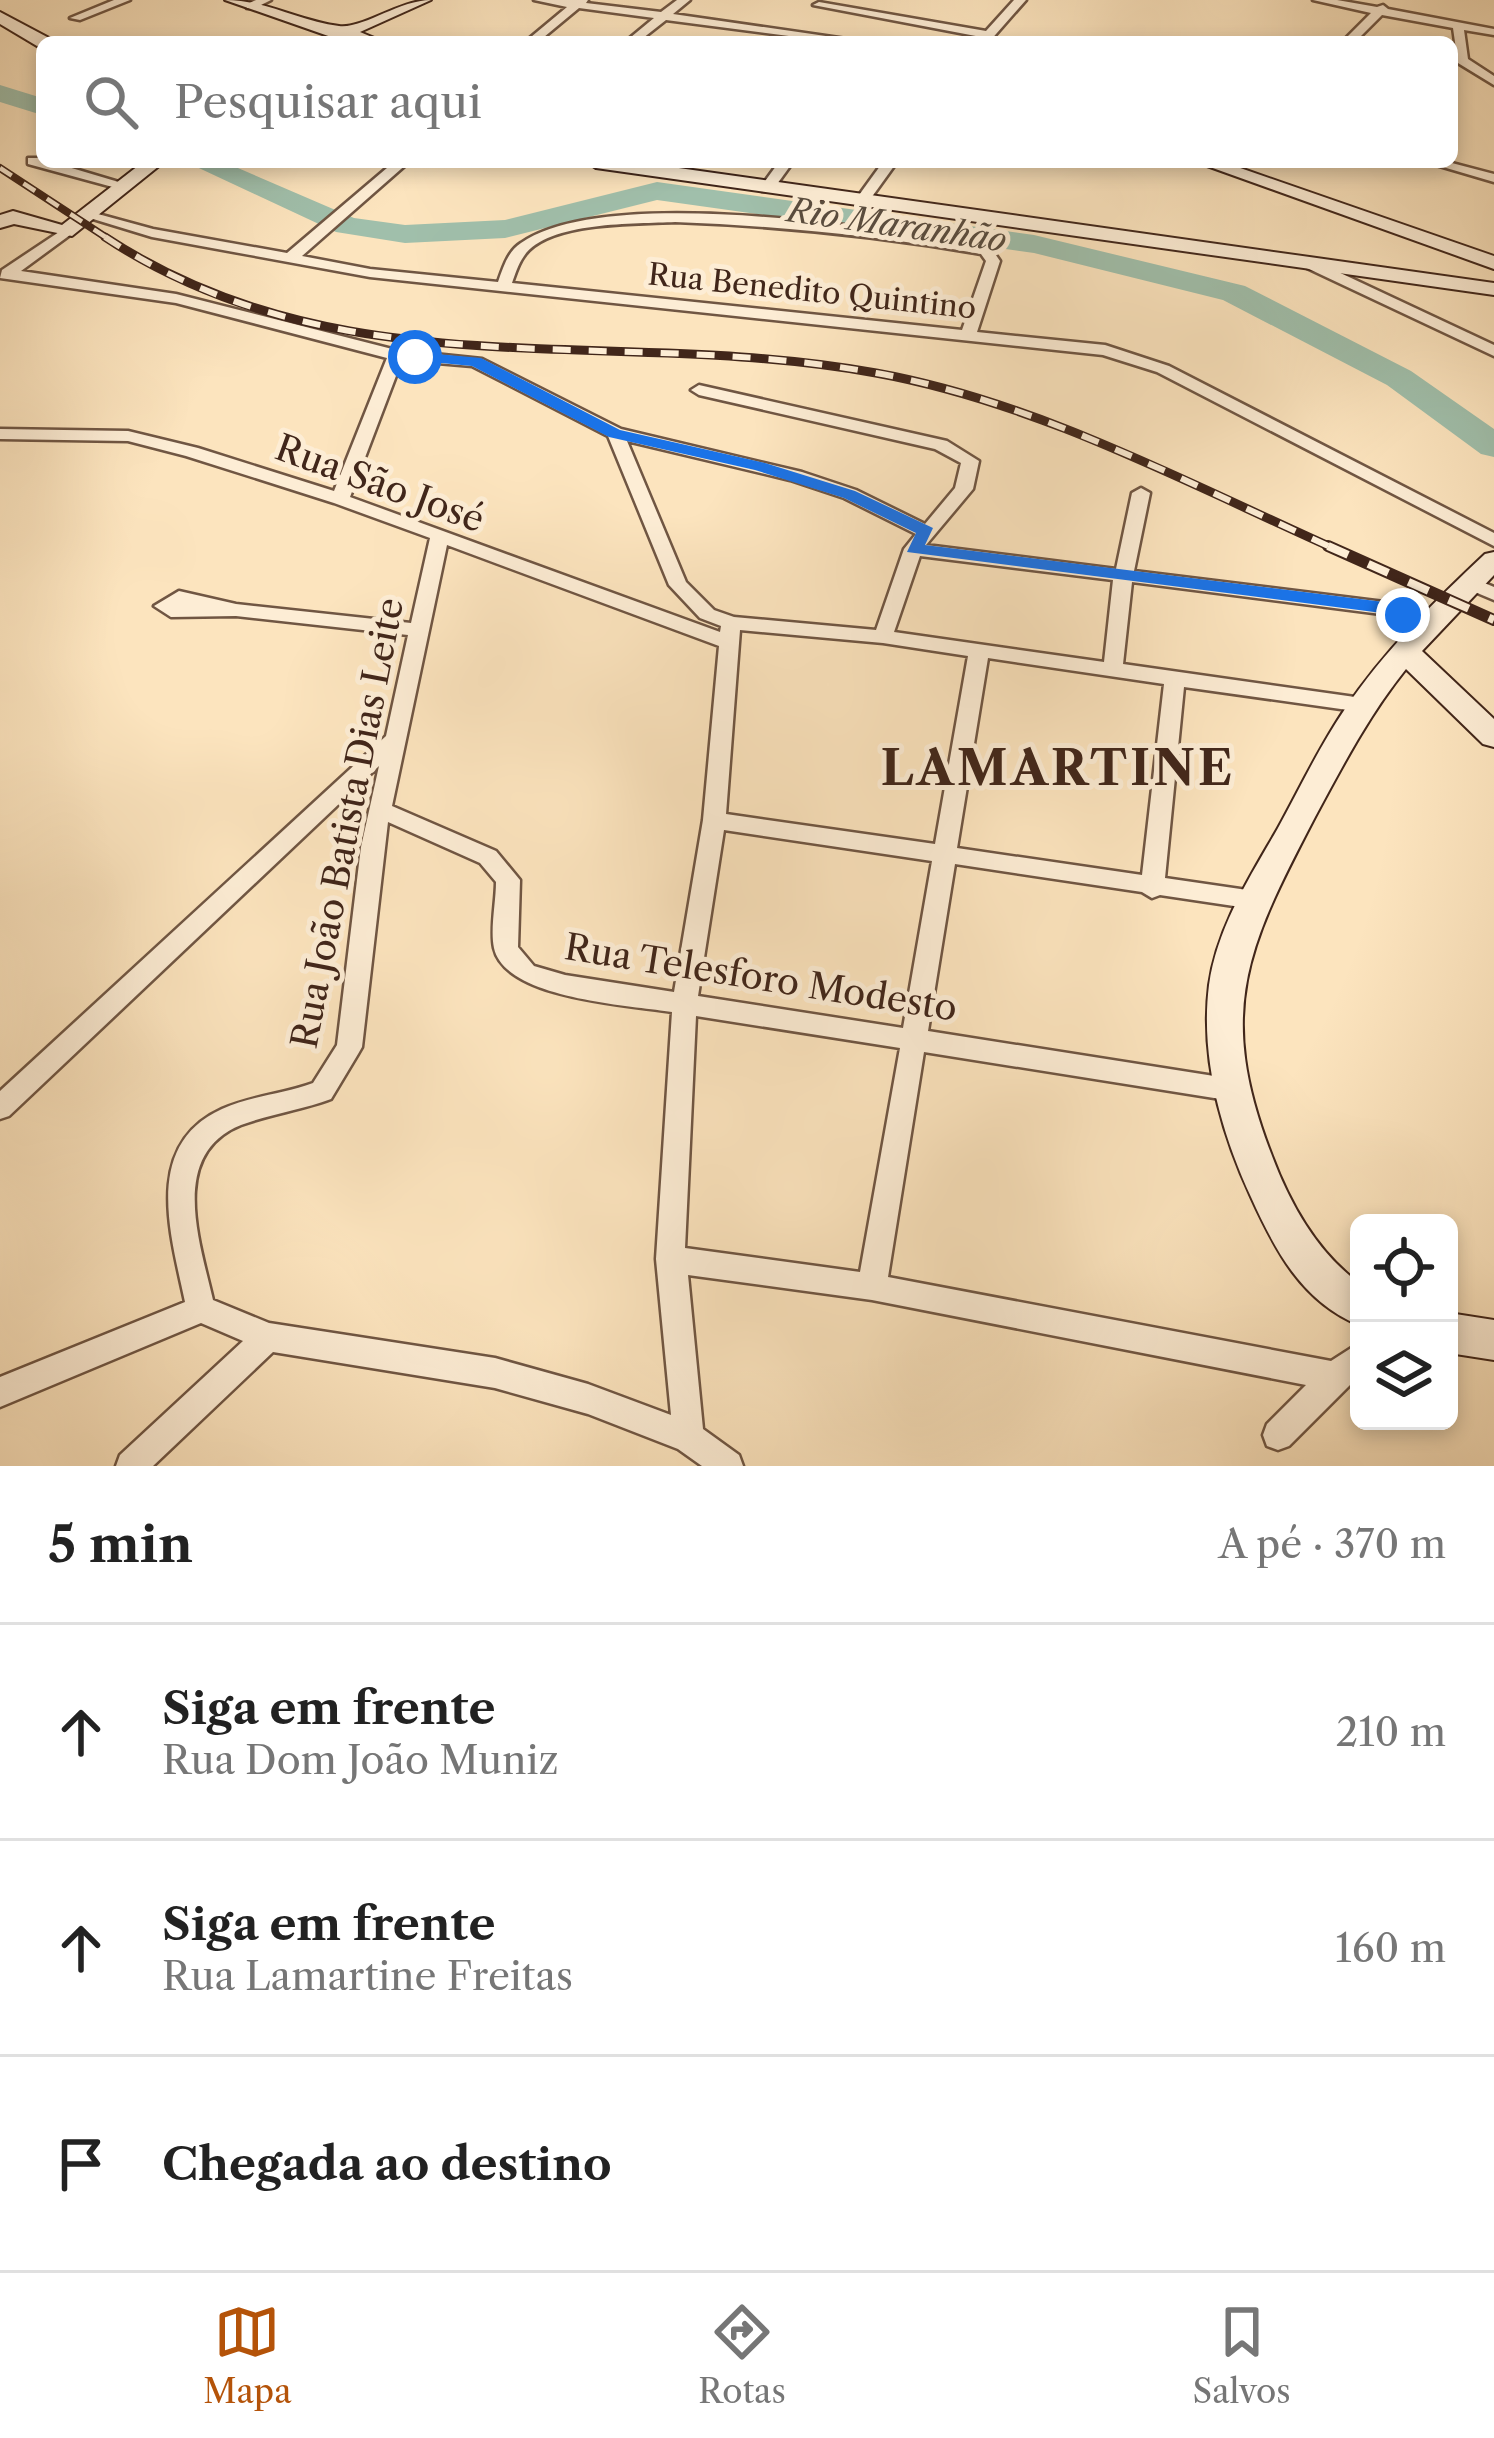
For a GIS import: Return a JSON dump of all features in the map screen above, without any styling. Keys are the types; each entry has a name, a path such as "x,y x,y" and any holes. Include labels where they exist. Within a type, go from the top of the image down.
{"main road":[{"path":"338,36 423,0"},
{"path":"250,2 350,36"},
{"path":"0,16 36,38"},
{"path":"4,216 65,232 148,168"},
{"path":"635,168 861,202 993,236 1312,265 1494,289"},
{"path":"1222,168 1494,263"},
{"path":"1350,1299 1318,1275 1288,1231 1254,1164 1233,1090 1226,992 1233,951 1254,900 1363,705 1428,625 1486,579"},
{"path":"1406,652 1494,737"}],"street":[{"path":"76,18 124,0"},
{"path":"540,0 777,36"},
{"path":"639,36 684,0"},
{"path":"988,36 1020,0"},
{"path":"1319,0 1358,2 1494,32"},
{"path":"1421,15 1424,0"},
{"path":"790,36 820,2 977,36"},
{"path":"538,36 579,3"},
{"path":"1354,36 1384,8"},
{"path":"1458,24 1462,60 1494,81"},
{"path":"59,168 125,186"},
{"path":"292,257 395,168"},
{"path":"767,188 782,168"},
{"path":"861,202 886,168"},
{"path":"1456,168 1494,178"},
{"name":"Rua Benedito Quintino","path":"87,215 152,233 370,273 1105,350 1151,364 1494,540"},
{"path":"503,288 515,258 538,238 639,216 703,217 959,246 993,236 993,261 969,334"},
{"path":"4,276 65,232"},
{"path":"1312,265 1494,351"},
{"path":"4,276 176,298 396,355 484,364 615,433 796,476 850,494 927,532"},
{"path":"340,500 396,355"},
{"path":"699,390 941,445 965,456 972,468 964,489 913,549 883,637"},
{"path":"615,433 678,585 722,626 714,820 685,1001 670,1259 688,1437"},
{"name":"Rua São José","path":"0,434 128,436 340,500 440,539 722,626 883,637 1363,705"},
{"path":"1113,668 1123,578 1141,493"},
{"name":"Rua João Batista Dias Leite","path":"201,1309 181,1202 181,1169 188,1148 213,1124 322,1091 349,1047 391,741 440,539"},
{"path":"913,549 1384,608 1428,625"},
{"path":"236,610 417,630"},
{"path":"872,1287 979,652"},
{"path":"1152,889 1175,679"},
{"path":"0,1108 391,741"},
{"name":"Rua Telesforo Modesto","path":"379,809 488,857 508,880 506,949 526,973 565,985 1233,1090"},
{"path":"714,820 1152,889 1254,900"},
{"path":"670,1259 872,1287 1347,1366"},
{"path":"0,1392 201,1309 268,1337 495,1372 688,1437 728,1466"},
{"path":"130,1466 268,1337"},
{"path":"1278,1435 1347,1366"}],"waterway":[{"name":"Rio Maranhão","path":"0,93 36,105"},
{"name":"Rio Maranhão","path":"214,168 347,226 405,234 505,229 657,191 1034,244 1234,293 1399,378 1494,446"}],"railway":[{"path":"0,168 107,238"},
{"path":"107,238 196,286 289,318 384,336 481,346 777,360 936,386 1110,447 1335,549"},
{"path":"1328,546 1494,620"}],"district":[{"name":"LAMARTINE","path":"1058,767"}],"route":[{"path":"415,357 484,364 615,433 759,466 850,494 927,532 913,549 1384,608 1403,615"}]}
